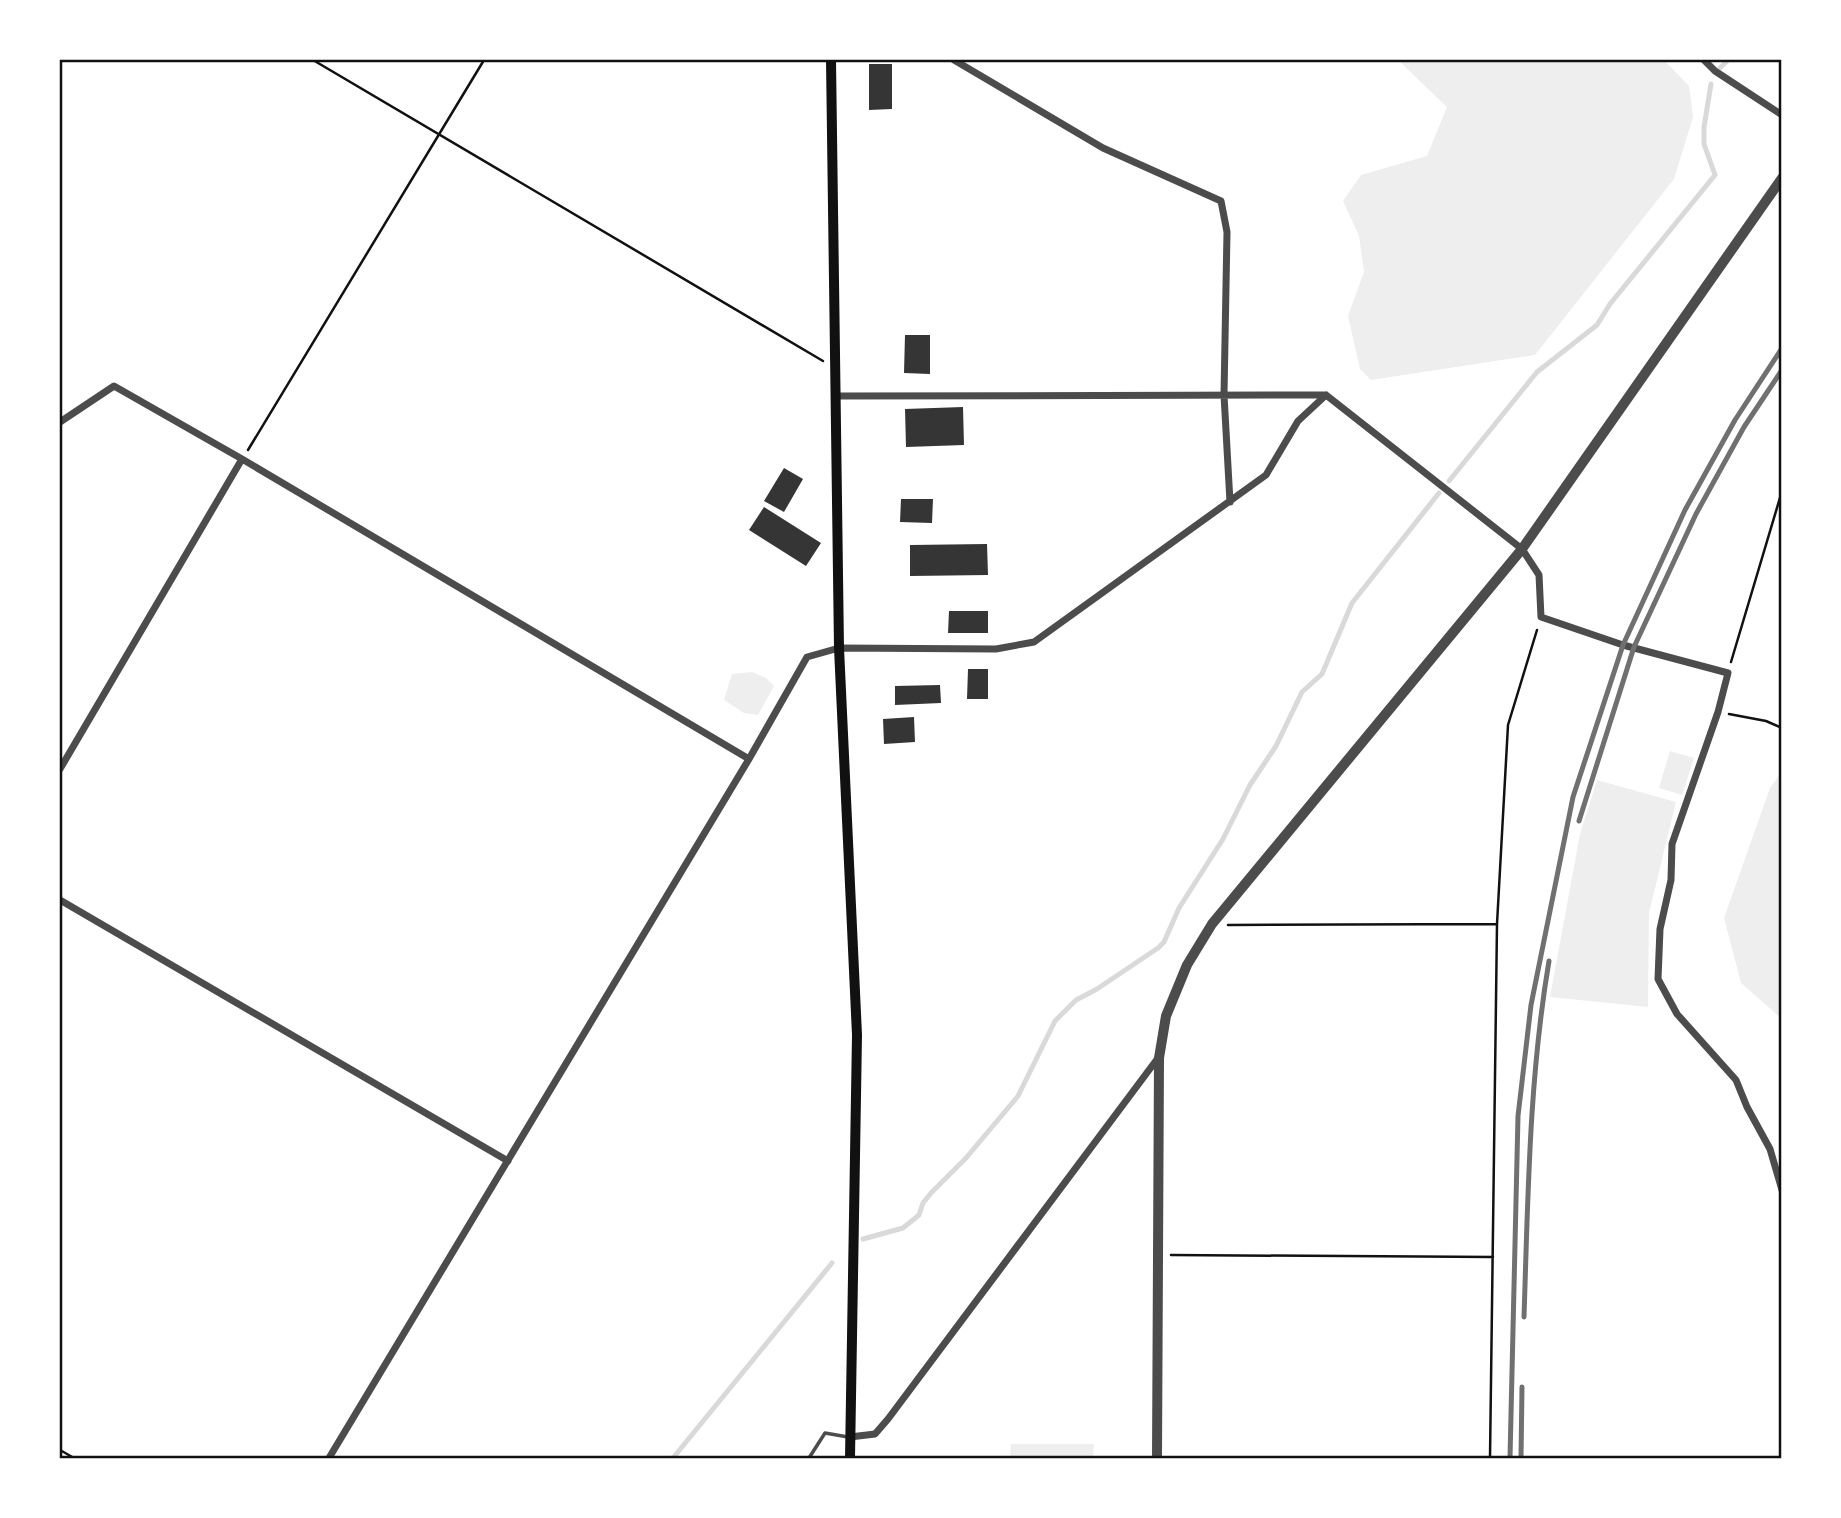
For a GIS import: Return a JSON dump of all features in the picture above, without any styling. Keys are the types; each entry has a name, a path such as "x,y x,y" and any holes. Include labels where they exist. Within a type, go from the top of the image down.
{"main road":[{"path":"831,60 839,648 857,1035 850,1458"}],"street":[{"path":"954,60 1103,148 1221,201 1227,232 1224,395 1230,502"},
{"path":"1704,60 1715,71 1782,115"},
{"path":"1157,1458 1159,1058 1166,1016 1187,965 1212,924 1522,549 1782,178"},
{"path":"60,422 114,386 749,759"},
{"path":"330,1458 749,759 807,657 839,648 996,649 1034,642 1266,475 1298,421 1326,395"},
{"path":"837,396 1326,395 1522,549 1539,575 1541,617 1623,645 1728,673 1718,712 1672,844 1671,880 1660,929 1658,979 1676,1014 1735,1080 1769,1149 1782,1190"},
{"path":"60,769 242,459"},
{"path":"60,901 508,1161"},
{"path":"850,1437 875,1434 888,1419 1159,1058"}],"lane":[{"path":"809,1458 825,1433 850,1437"}],"path":[{"path":"313,60 812,356 835,367"},
{"path":"242,459 484,60"},
{"path":"1728,673 1782,491"},
{"path":"1490,1458 1497,925 1508,725 1541,617"},
{"path":"1718,712 1766,721 1782,728"},
{"path":"1212,924 1497,925"},
{"path":"1157,1255 1493,1257"},
{"path":"60,1450 74,1458"}],"shaded area":[{"path":"1398,60 1664,60 1689,86 1693,117 1674,179 1535,355 1371,380 1360,369 1348,316 1364,272 1359,236 1343,201 1361,175 1427,156 1447,107"},
{"path":"752,672 766,678 774,686 758,715 744,713 724,700 732,674"},
{"path":"1670,751 1694,758 1682,795 1659,788"},
{"path":"1781,773 1781,1018 1741,983 1724,918 1770,788"},
{"path":"1597,780 1676,802 1649,913 1648,1007 1550,997 1580,834"},
{"path":"1011,1444 1094,1444 1093,1458 1010,1458"}],"building":[{"path":"869,64 892,64 892,109 869,110"},
{"path":"905,335 930,335 930,374 904,373"},
{"path":"963,407 964,445 906,447 905,409"},
{"path":"784,468 803,479 784,512 764,501"},
{"path":"901,499 933,499 932,523 900,522"},
{"path":"764,507 821,543 806,566 749,530"},
{"path":"987,544 988,575 910,576 910,545"},
{"path":"949,611 988,611 988,633 948,633"},
{"path":"968,669 988,669 988,699 967,699"},
{"path":"940,685 941,703 895,705 895,686"},
{"path":"914,717 915,742 884,744 883,719"}],"waterway":[{"path":"1720,68 1728,60"},
{"path":"1449,481 1537,372 1597,325 1610,304 1715,175 1704,144 1711,84"},
{"path":"863,1239 903,1228 919,1215 923,1203 931,1193 966,1158 1018,1096 1055,1021 1076,1000 1097,989 1164,942 1179,908 1223,839 1250,785 1276,746 1302,692 1322,674 1352,603 1439,493"},
{"path":"673,1458 832,1263"}],"railway":[{"path":"1510,1458 1518,1116 1531,1005 1573,797 1623,645 1685,510 1735,420 1782,348"},
{"path":"1579,821 1634,647 1696,514 1744,427 1782,370"},
{"path":"1524,1317 1533,1094 1549,961"},
{"path":"1521,1458 1522,1387"}]}
